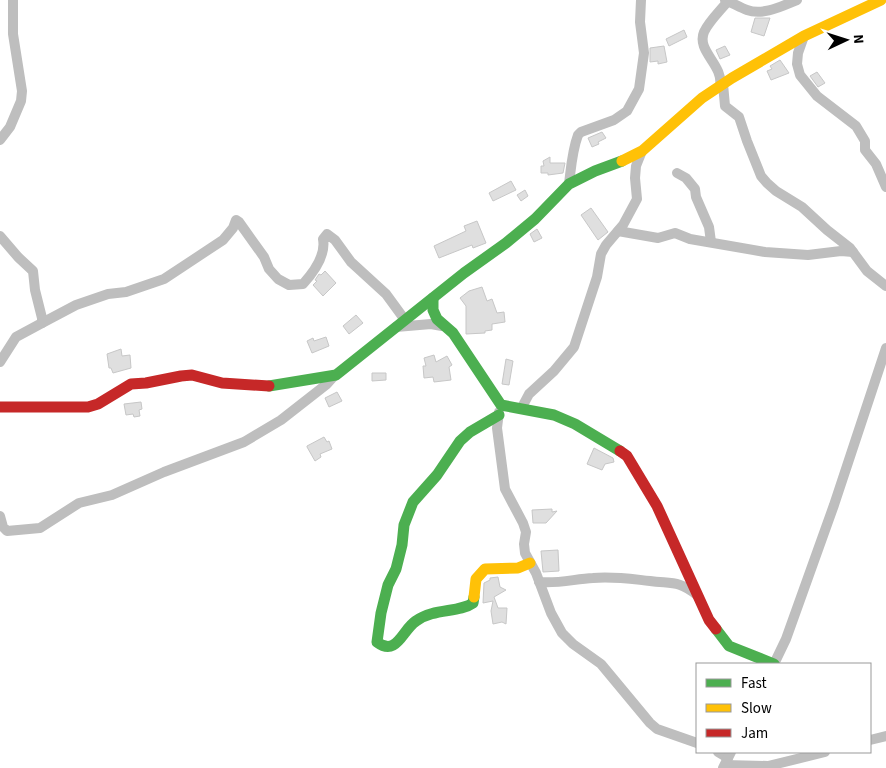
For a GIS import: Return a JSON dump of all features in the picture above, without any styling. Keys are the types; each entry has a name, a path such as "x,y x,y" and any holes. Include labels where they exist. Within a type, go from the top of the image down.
{"street":[{"path":"0,140 10,127 21,101 22,90 13,34 13,0"},
{"path":"573,178 571,160 578,135 581,132 614,120 627,111 639,89 644,53 640,22 641,0"},
{"path":"797,0 755,12 726,0 705,31 702,39 705,49 724,80 725,106 739,117 757,167 766,183 802,206 853,252 867,271 886,286"},
{"path":"0,516 3,527 7,531 40,528 79,503 112,495 164,472 244,442 281,420 327,384 336,374 535,219 573,178 618,163 642,151 724,80 804,36 881,0"},
{"path":"804,36 798,53 797,64 800,75 817,96 856,126 864,141 865,150 876,164 886,187"},
{"path":"521,409 529,394 554,371 574,347 597,277 601,254 618,231 636,199 636,166 642,151"},
{"path":"677,173 686,178 694,189 709,227 711,242"},
{"path":"0,362 16,337 42,322 76,305 108,294 126,292 164,279 223,240 233,228 236,220 278,279 289,285 303,284 319,263 324,244 323,239 326,234 335,240 352,262 386,294 405,320"},
{"path":"618,231 658,238 676,233 690,239 783,254 808,255 841,251 853,252"},
{"path":"0,236 33,271 42,322"},
{"path":"433,298 432,309 436,318 442,326 453,333 500,410 497,428 505,489 526,532 525,553 551,613 562,632 573,644 601,664 650,723 658,729 696,743"},
{"path":"395,328 431,324 442,326"},
{"path":"774,663 786,639 834,505 886,348"},
{"path":"0,407 88,407 98,404 131,384 146,384 192,375 222,383 269,386 318,379 336,374"},
{"path":"530,563 518,568 485,569 476,579 472,603 467,608 447,610 424,616 414,621 405,629 396,644 390,648 382,647 377,642 383,604 388,585 396,569 402,545 404,525 413,502 438,475 460,441 470,432 484,426 500,410 521,409 554,415 575,424 627,456 658,506 709,620 729,646 772,663"},
{"path":"539,582 549,583 580,579 626,577 679,583 698,595"},
{"path":"871,740 886,736"},
{"path":"727,761 768,766 821,753"}],"building":[{"path":"755,18 770,18 764,36 751,32"},
{"path":"684,30 687,37 669,46 666,39"},
{"path":"664,46 667,62 658,64 658,61 650,62 650,48"},
{"path":"725,46 730,55 720,59 716,50"},
{"path":"780,60 789,73 771,80 767,71 772,69 770,66"},
{"path":"817,72 825,83 818,87 810,76"},
{"path":"602,132 606,138 592,147 588,138"},
{"path":"550,157 550,163 565,163 563,173 548,175 548,173 541,173 541,166 544,166 543,161"},
{"path":"511,181 516,190 493,201 489,193"},
{"path":"525,190 528,196 521,201 517,195"},
{"path":"591,208 608,232 598,240 581,215"},
{"path":"477,221 486,243 473,248 472,245 439,258 434,246 466,231 464,226"},
{"path":"537,229 542,238 534,242 530,234"},
{"path":"325,271 336,283 323,296 313,285 317,281 315,280 319,274 321,275"},
{"path":"482,287 487,301 492,299 497,313 504,312 505,322 492,324 492,330 485,331 485,333 466,334 466,306 460,298 469,291"},
{"path":"356,315 363,323 349,334 343,326"},
{"path":"326,337 329,346 312,353 307,341 313,338 314,341"},
{"path":"121,349 122,356 130,355 131,368 113,373 111,368 109,368 107,354"},
{"path":"434,355 436,362 447,356 452,365 449,367 451,380 434,382 433,377 424,378 423,366 426,366 424,358"},
{"path":"506,359 513,361 509,385 502,384"},
{"path":"372,373 386,373 386,380 372,381"},
{"path":"337,392 342,401 329,407 325,398"},
{"path":"141,402 140,416 126,415 124,404"},
{"path":"324,437 327,442 329,441 332,449 320,454 321,457 315,461 307,446"},
{"path":"594,448 613,458 614,462 605,464 602,470 587,464"},
{"path":"552,509 552,512 557,511 546,523 533,523 532,510"},
{"path":"558,550 559,571 543,572 541,551"},
{"path":"498,577 500,587 506,590 494,597 498,608 507,608 506,624 502,622 493,624 491,611 493,601 483,603 484,583 490,580 490,578"}],"traffic: fast":[{"path":"269,386 336,375 464,273 506,243 535,219 569,184 595,171 622,161"},
{"path":"433,298 433,310 437,319 453,333 501,405 554,415 575,424 620,451"},
{"path":"474,597 473,603 467,606 431,614 416,621 399,641 390,646 384,646 377,642 381,613 388,585 396,569 402,545 404,525 413,502 437,475 460,441 470,432 499,415"},
{"path":"716,629 729,646 772,663"}],"traffic: slow":[{"path":"622,161 642,151 702,98 732,78 804,36 881,0"},
{"path":"474,597 476,579 485,569 518,568 530,563"}],"traffic: jam":[{"path":"0,407 88,407 98,404 131,384 192,375 222,383 269,386"},
{"path":"620,451 627,456 657,506 709,620 716,629"}]}
